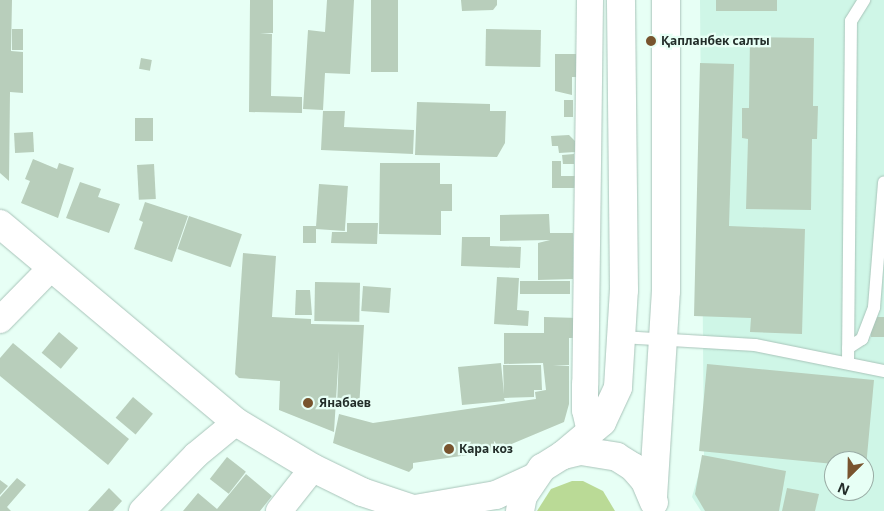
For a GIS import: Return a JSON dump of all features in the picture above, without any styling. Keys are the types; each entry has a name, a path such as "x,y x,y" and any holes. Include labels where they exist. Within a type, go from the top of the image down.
{"main road":[{"path":"0,224 50,269 236,422 312,468 362,492 417,510 496,495 533,478 602,422 618,387 624,290 621,0"},
{"path":"655,504 666,291 666,0"},
{"path":"563,455 581,451 617,457 645,481 655,504"},
{"path":"520,511 523,496 533,478"}],"street":[{"path":"590,0 585,410 590,432"},
{"path":"0,320 50,269"},
{"path":"142,511 196,455 236,422"},
{"path":"284,509 312,468"}],"lane":[{"path":"848,362 851,22 864,0"},
{"path":"848,348 862,339 874,307 884,182"},
{"path":"621,337 755,345 848,362 884,371"}],"shaded area":[{"path":"700,0 884,0 884,511 701,511 692,497 704,456"}],"green space":[{"path":"572,481 583,481 603,491 615,511 537,511 551,489"}],"building":[{"path":"0,0 12,0 11,51 23,52 23,93 10,92 9,181 0,173"},
{"path":"250,0 273,0 273,33 260,33 272,34 271,96 302,97 302,113 249,112"},
{"path":"327,0 354,0 350,74 325,73 323,110 303,109 308,30 325,32"},
{"path":"371,0 398,0 398,72 371,72"},
{"path":"461,0 497,0 497,5 493,10 462,11"},
{"path":"716,0 777,0 777,11 716,11"},
{"path":"12,29 23,29 23,50 12,50"},
{"path":"486,29 541,30 540,67 485,66"},
{"path":"750,37 814,38 813,106 818,106 817,139 812,139 811,210 746,209 748,139 742,138 742,108 749,108"},
{"path":"555,54 577,54 577,77 572,77 572,95 555,91"},
{"path":"141,58 152,60 150,71 139,69"},
{"path":"700,63 734,64 729,226 805,229 802,334 750,332 751,318 694,316"},
{"path":"564,100 573,100 573,117 564,117"},
{"path":"417,102 490,104 490,111 506,111 505,143 497,157 415,155"},
{"path":"323,111 345,111 344,127 414,130 413,154 321,150"},
{"path":"135,118 153,118 153,141 135,141"},
{"path":"33,132 34,152 15,153 14,133"},
{"path":"569,135 575,141 575,152 559,153 558,146 552,146 551,136"},
{"path":"574,154 574,164 563,164 562,155"},
{"path":"33,159 57,169 59,163 74,168 58,218 21,203 30,181 25,179"},
{"path":"552,161 561,161 561,176 577,176 577,188 552,188"},
{"path":"380,163 440,163 440,184 452,184 452,211 441,211 441,235 379,234"},
{"path":"154,164 156,199 139,200 137,165"},
{"path":"80,182 101,189 98,197 120,204 109,233 66,218"},
{"path":"319,184 348,186 345,231 316,229"},
{"path":"145,202 188,216 172,262 134,249 143,222 139,220"},
{"path":"549,214 550,233 573,233 573,279 538,280 538,243 550,240 500,241 500,215"},
{"path":"189,216 242,234 231,267 178,249"},
{"path":"347,223 378,223 377,244 331,243 332,232 347,232"},
{"path":"303,226 316,226 316,243 303,243"},
{"path":"462,237 490,237 490,246 521,247 520,268 461,266"},
{"path":"243,253 276,256 272,317 311,319 311,324 364,325 359,409 337,408 339,351 334,432 279,410 280,381 239,378 235,374"},
{"path":"497,277 519,278 517,310 529,311 528,326 494,324"},
{"path":"520,281 570,281 570,294 520,294"},
{"path":"315,282 360,283 359,322 314,321"},
{"path":"363,286 391,288 389,313 361,311"},
{"path":"296,290 310,290 312,315 295,315"},
{"path":"544,317 579,318 579,338 569,338 569,365 553,365 569,366 569,404 564,422 495,451 413,463 413,468 409,472 333,443 339,414 373,423 536,399 535,392 546,390 543,363 504,364 504,333 544,333"},
{"path":"871,317 884,317 884,337 871,337"},
{"path":"59,332 78,348 61,369 42,353"},
{"path":"13,343 129,439 108,465 0,376 0,358"},
{"path":"501,363 504,394 503,365 541,365 542,390 534,390 534,397 504,398 505,401 462,405 458,367"},
{"path":"707,364 874,380 867,451 824,451 824,463 699,451"},
{"path":"133,397 153,414 136,434 116,418"},
{"path":"702,455 786,471 779,511 705,511 695,494"},
{"path":"227,457 246,472 229,494 210,479"},
{"path":"246,474 272,496 260,511 183,511 198,493 217,509"},
{"path":"17,478 26,485 7,507 11,511 0,511 0,497"},
{"path":"0,480 8,486 0,495"},
{"path":"109,488 122,501 113,511 88,511"},
{"path":"787,488 819,494 815,511 782,511"}],"place":[{"name":"Қапланбек салты","path":"651,41"},
{"name":"Янабаев","path":"308,403"},
{"name":"Кара коз","path":"449,449"}]}
